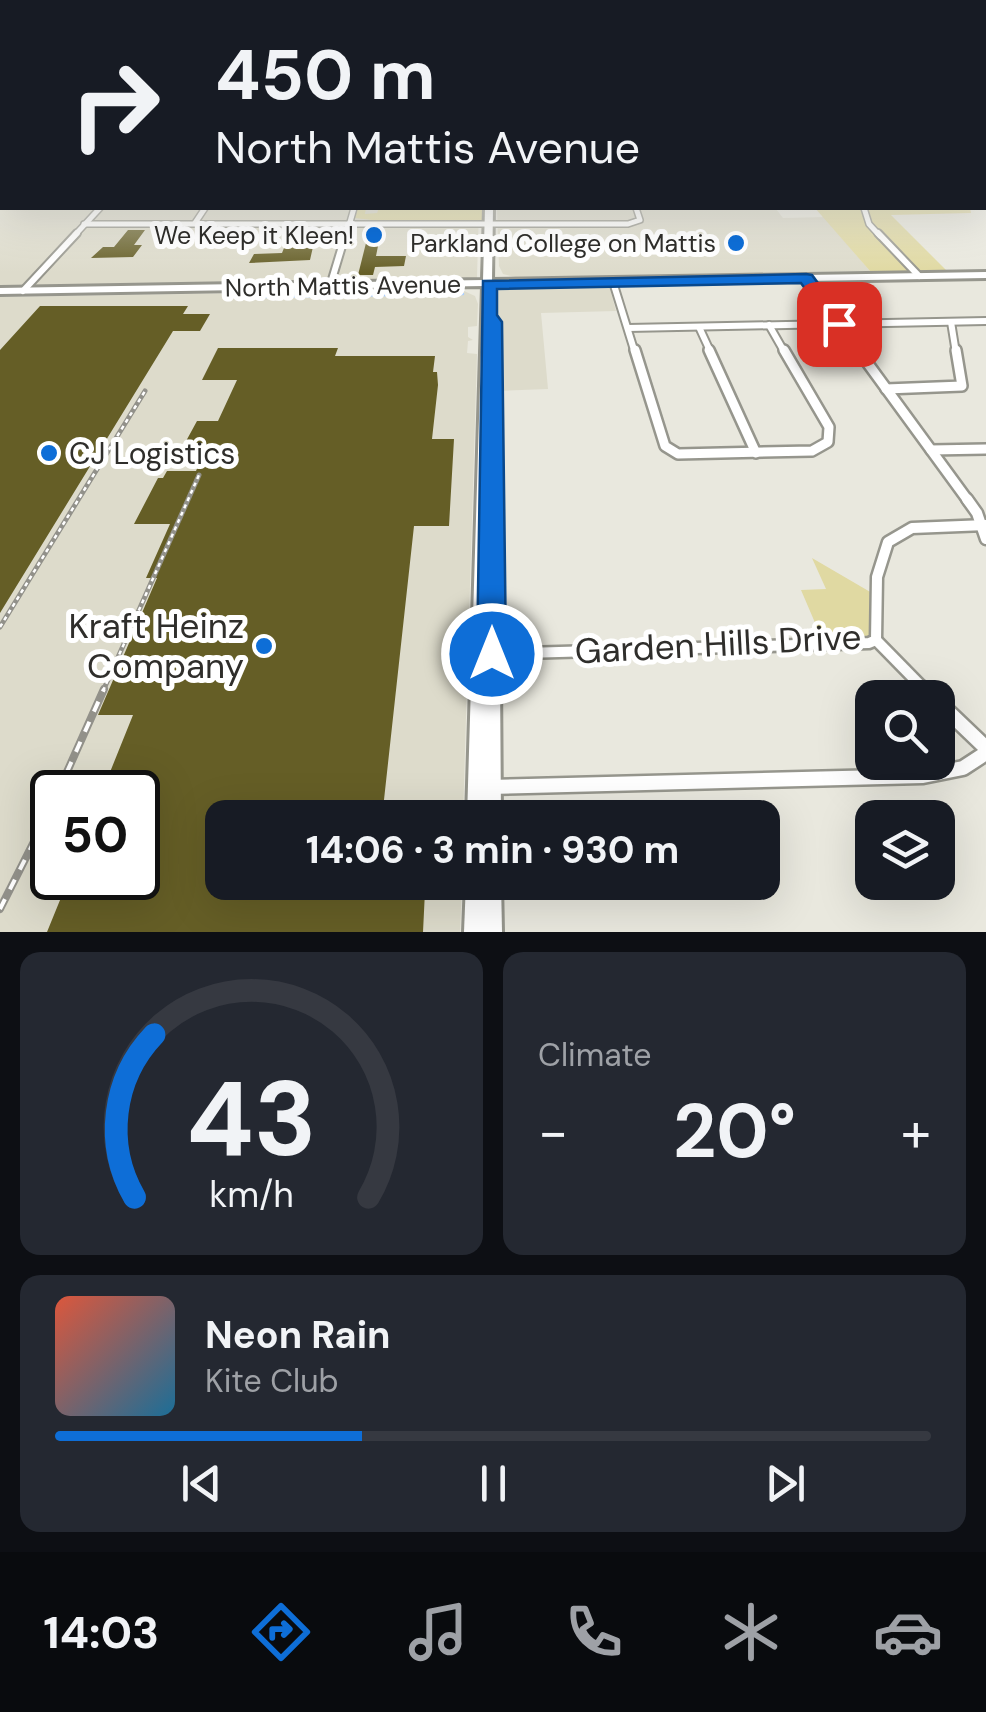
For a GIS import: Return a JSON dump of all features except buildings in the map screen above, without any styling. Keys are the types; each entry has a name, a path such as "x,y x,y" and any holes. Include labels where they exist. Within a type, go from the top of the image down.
{"main road":[{"path":"488,309 489,210"},
{"name":"North Mattis Avenue","path":"0,291 986,275"},
{"path":"454,284 475,290 493,322 481,800"},
{"path":"484,787 487,800"},
{"path":"475,932 476,900"},
{"path":"491,932 492,900"}],"street":[{"path":"23,290 98,210"},
{"path":"195,222 204,210"},
{"path":"330,286 353,210"},
{"path":"84,224 635,223 640,220 637,210"},
{"path":"865,210 869,224 920,276"},
{"path":"806,278 984,525 986,539"},
{"path":"613,282 665,446 671,452 703,456 812,451 830,439 825,420 768,326"},
{"path":"628,328 986,321"},
{"path":"886,390 962,386 951,322"},
{"path":"699,327 756,453"},
{"path":"930,450 986,449"},
{"name":"Garden Hills Drive","path":"486,654 869,644 876,640 880,557 888,542 912,528 984,525"},
{"path":"876,640 915,680"},
{"path":"484,787 923,776 962,768 986,750 955,720"}],"shaded area":[{"path":"0,210 479,210 477,278 0,286"},
{"path":"357,210 366,210 365,214 378,210 483,210 483,221 398,223 355,218"},
{"path":"497,210 777,210 783,218 824,217 870,271 515,277 503,274 499,266"},
{"path":"817,210 970,210 971,213 891,215 947,271 870,271"},
{"path":"609,285 616,311 541,313 548,389 497,391 497,288"},
{"path":"383,291 464,291 475,296 477,326 468,327 468,337 473,340 468,341 467,353 477,354 464,800 205,800 205,900 461,900 460,932 0,932 0,297"},
{"path":"812,558 872,593 871,633 864,639 822,639 801,590 826,589"}],"waterway":[{"path":"260,297 463,294"}],"railway":[{"path":"0,627 145,391"},
{"path":"103,691 199,475"},
{"path":"68,770 104,689"},
{"path":"0,909 30,850"}],"place":[{"name":"We Keep it Kleen!","path":"374,235"},
{"name":"Parkland College on Mattis","path":"736,243"},
{"name":"CJ Logistics","path":"49,453"},
{"name":"Kraft Heinz Company","path":"264,646"}],"route":[{"path":"492,654 493,322 488,315 488,284 806,278 839,324"}]}
